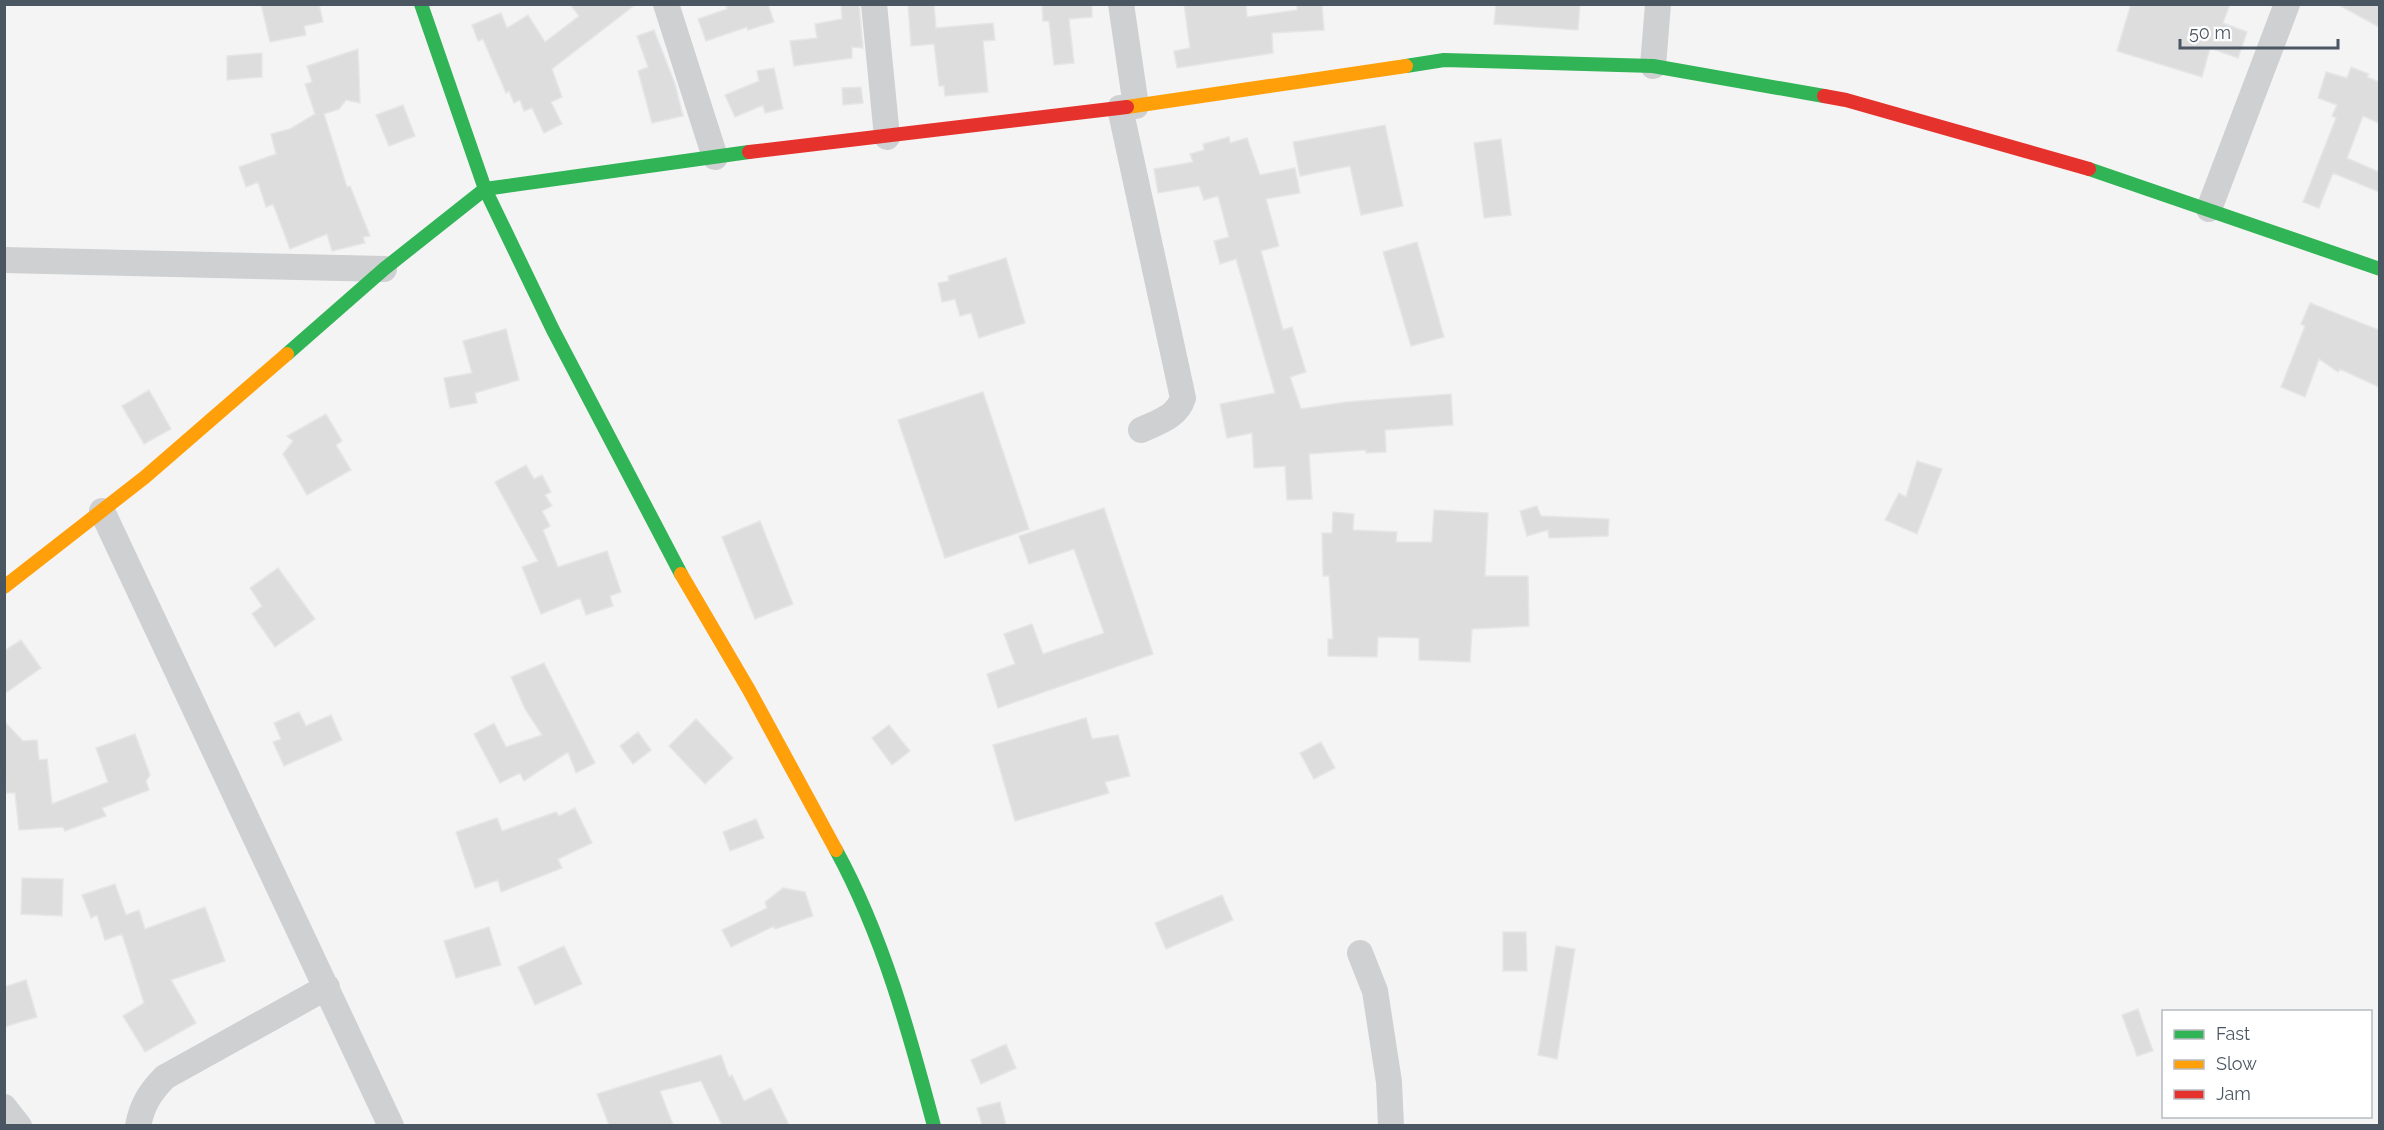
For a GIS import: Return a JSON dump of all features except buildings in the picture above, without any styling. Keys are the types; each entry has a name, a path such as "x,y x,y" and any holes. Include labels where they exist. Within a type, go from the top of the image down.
{"street":[{"path":"421,4 485,189 553,330 661,537 841,859 881,951 909,1031 934,1125"},
{"path":"666,4 715,157"},
{"path":"874,4 887,137"},
{"path":"1121,4 1128,107 1184,398 1181,407 1173,415 1141,430"},
{"path":"1653,66 1658,4"},
{"path":"2210,209 2287,4"},
{"path":"4,587 102,512 213,420 384,269 485,189 715,157 1128,107 1444,60 1653,66 1846,100 2062,160 2379,269"},
{"path":"4,260 384,269"},
{"path":"102,512 391,1125"},
{"path":"1360,953 1375,992 1389,1082 1391,1125"},
{"path":"138,1125 141,1111 151,1091 165,1077 327,987"},
{"path":"4,1107 19,1125"}],"traffic: fast":[{"path":"421,4 485,189 553,330 681,574"},
{"path":"1406,66 1444,60 1653,66 1824,96"},
{"path":"287,354 384,269 485,189 749,152"},
{"path":"2089,169 2380,269"},
{"path":"836,850 868,916 881,950 915,1055 934,1126"}],"traffic: slow":[{"path":"1127,107 1406,66"},
{"path":"4,587 145,477 287,354"},
{"path":"681,574 749,690 836,850"}],"traffic: jam":[{"path":"1824,96 1846,100 2089,169"},
{"path":"749,152 1127,107"}]}
